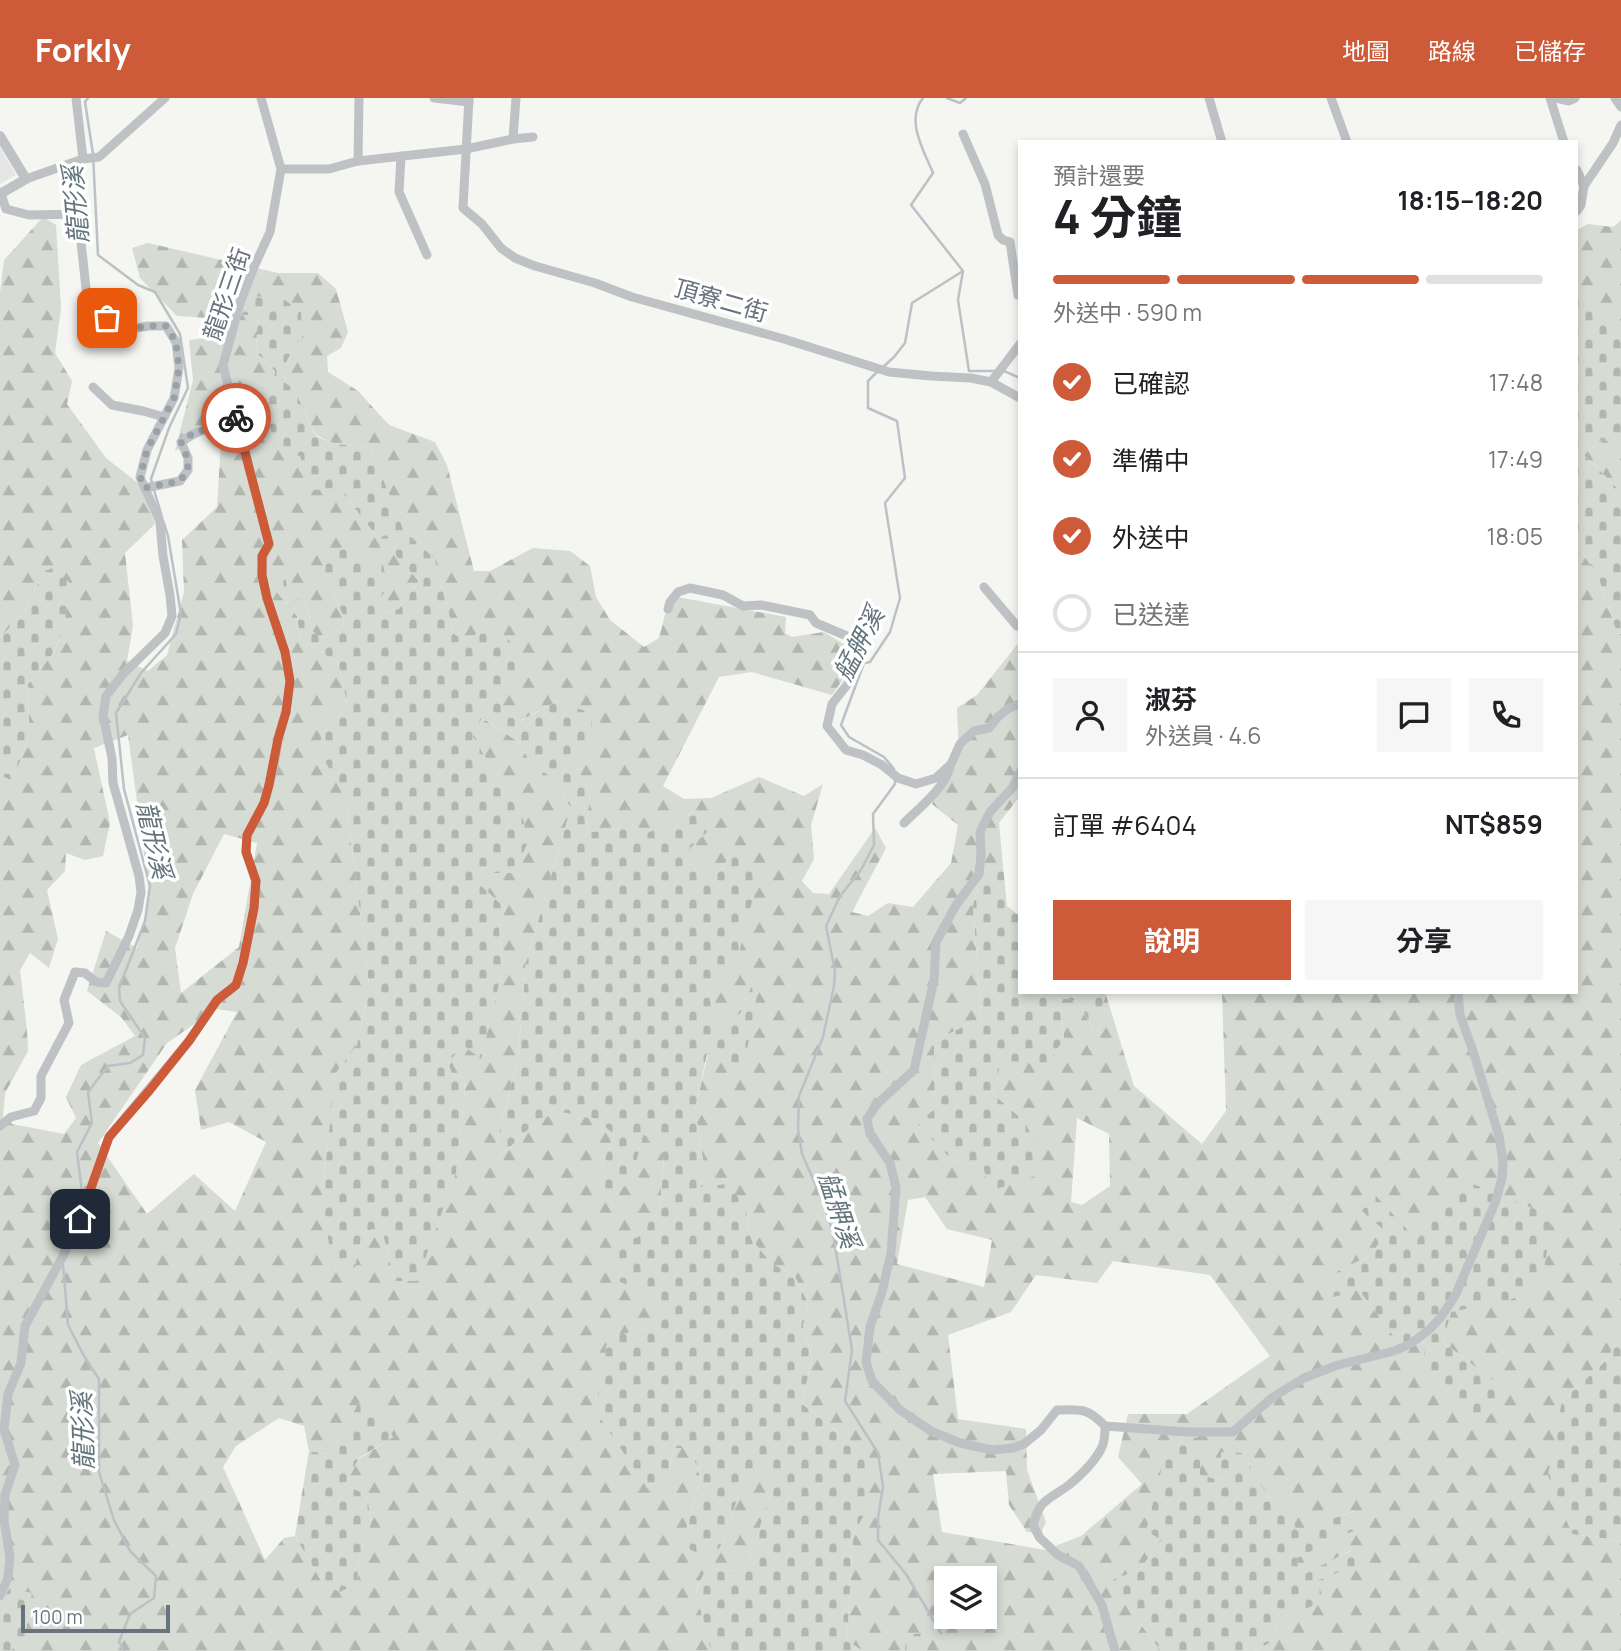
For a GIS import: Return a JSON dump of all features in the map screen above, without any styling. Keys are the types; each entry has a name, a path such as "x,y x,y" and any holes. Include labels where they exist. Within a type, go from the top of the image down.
{"street":[{"path":"76,98 85,159"},
{"path":"0,1126 11,1117 34,1111 41,1098 41,1076 69,1023 64,1000 75,972 85,973 96,982 106,983 125,945 138,910 141,892 139,876 113,783 112,758 103,716 106,696 123,674 165,633 172,616 160,522 140,477 147,450 174,398 179,368 176,342 166,326 123,330 88,307 78,214 29,215 6,209 1,194 26,179 85,159 99,157 164,98"},
{"name":"龍形三街","path":"0,1596 8,1578 10,1557 4,1520 5,1495 15,1465 4,1430 5,1418 8,1394 21,1363 24,1326 80,1219 109,1137 189,1041 217,1000 236,985 254,908 256,881 246,852 247,835 264,803 286,712 290,681 285,652 262,575 262,556 269,544 223,365 240,303 270,232 282,169 261,98"},
{"path":"358,161 359,98"},
{"path":"434,98 469,100 466,149"},
{"path":"513,139 516,98"},
{"path":"1209,98 1221,140"},
{"path":"1331,98 1346,140"},
{"path":"1550,98 1563,140"},
{"path":"1556,98 1575,98"},
{"path":"1615,98 1621,107"},
{"path":"1578,210 1584,186 1613,143 1621,125"},
{"path":"963,134 985,184 998,234 1003,240 1010,242 1018,295"},
{"path":"0,136 26,179"},
{"path":"282,169 329,169 358,161 466,149 533,137"},
{"name":"頂寮二街","path":"466,149 463,208 482,224 501,248 515,258 632,297 784,339 889,372 971,378 991,382 1018,397"},
{"path":"401,156 399,192 427,255"},
{"path":"1578,172 1584,186"},
{"path":"991,382 1018,347"},
{"path":"93,387 112,405 164,418"},
{"path":"145,488 180,481 188,470 187,457 181,442 192,434 237,418"},
{"path":"984,587 1018,626"},
{"path":"668,609 678,592 690,588 723,595 743,606 761,606 810,615 816,623 866,644 850,666 850,681 832,704 827,726 846,750 863,755 898,778 916,784 936,778 951,764"},
{"path":"904,823 949,774 960,744 974,731 989,728 998,717 1018,704"},
{"path":"1018,776 1013,787 990,812 979,832 979,874 956,905 936,942 934,980 914,1070 877,1104 867,1119 870,1134 890,1163 896,1187 891,1253 870,1327 866,1362 872,1381 900,1410 930,1431 960,1443 992,1450 1013,1448 1024,1444 1041,1430 1057,1410 1076,1409 1093,1413 1105,1426 1187,1432 1233,1432 1273,1397 1304,1378 1338,1365 1394,1352 1429,1330 1455,1296 1495,1203 1502,1178 1503,1162 1499,1136 1460,1015 1458,994"},
{"path":"1105,1426 1104,1446 1088,1467 1069,1485 1049,1497 1037,1510 1033,1525 1040,1538 1058,1555 1079,1566 1102,1605 1115,1651"}],"shaded area":[{"path":"0,147 16,175 0,184"}],"green space":[{"path":"43,217 56,225 61,308 55,353 72,381 67,404 106,458 139,484 155,524 125,553 133,626 127,661 148,671 167,655 184,592 182,540 217,507 221,441 210,430 175,451 193,380 189,340 213,337 242,315 258,314 256,352 275,371 274,382 262,386 300,456 339,488 379,539 393,537 396,556 419,581 399,609 383,613 376,604 324,575 344,617 343,628 322,638 312,631 307,605 266,579 297,616 300,638 338,663 347,702 319,748 346,800 369,985 357,1045 335,1074 322,1199 362,1234 372,1229 383,1234 395,1281 456,1173 465,1091 464,1079 452,1074 448,1063 463,1045 481,1058 503,967 499,930 505,908 479,884 479,873 523,819 473,737 481,717 520,743 531,764 552,777 571,808 526,963 518,1058 496,1145 506,1151 539,1119 562,1111 595,1119 614,1134 597,1181 631,1183 643,1135 654,1136 664,1157 660,1208 638,1237 616,1244 653,1294 659,1317 651,1327 615,1336 667,1484 673,1448 684,1448 693,1456 701,1479 684,1537 720,1547 737,1500 757,1469 768,1469 775,1479 749,1563 740,1571 706,1569 696,1591 711,1651 10,1651 25,1638 0,1604 0,775 13,781 29,735 28,684 54,652 64,626 45,571 23,613 0,638 0,293 4,260","holes":["128,735 150,897 137,948 106,931 87,991 121,1017 135,1036 81,1065 66,1097 76,1118 64,1134 12,1124 3,1117 5,1093 28,1051 20,970 30,953 49,968 58,939 47,890 65,871 66,853 85,860 103,856 110,823 94,748","224,834 257,843 239,947 181,993 175,948 193,894","216,1009 237,1012 195,1090 201,1130 229,1122 266,1142 235,1211 194,1174 147,1214 98,1143 167,1043","358,1404 393,1437 359,1459 345,1485 367,1495 371,1523 359,1557 357,1583 323,1584 295,1536 284,1538 265,1560 223,1467 236,1446 279,1418 304,1426 309,1451 327,1454 345,1432"]},
{"path":"1621,220 1621,343 1596,304 1578,294 1578,229 1588,224 1613,227"},
{"path":"148,243 278,273 318,273 336,289 348,332 341,348 327,356 328,372 358,391 389,425 435,442 447,465 474,571 490,571 533,548 570,551 590,566 596,597 610,620 644,647 659,638 669,599 677,597 786,617 785,633 792,637 824,632 853,650 857,659 832,695 752,672 719,677 663,786 684,799 711,798 759,777 804,796 823,784 811,825 814,859 802,881 813,893 829,894 875,828 886,848 852,912 868,916 888,903 913,907 951,863 958,825 932,804 959,753 957,708 977,695 1018,644 1018,799 999,823 1003,866 982,870 973,905 981,1017 934,1042 935,1109 953,1161 983,1166 1024,1121 992,1093 1002,1060 1064,1039 1060,997 1077,1001 1093,1029 1106,995 1134,1086 1202,1144 1226,1111 1222,994 1578,994 1578,554 1581,550 1599,579 1617,633 1621,634 1621,1330 1608,1359 1562,1401 1572,1534 1621,1541 1621,1651 1255,1651 1278,1638 1274,1621 1324,1601 1316,1581 1353,1549 1299,1578 1297,1558 1354,1530 1354,1511 1297,1532 1286,1503 1268,1497 1242,1453 1221,1480 1199,1475 1200,1437 1162,1540 1140,1569 1111,1582 1161,1651 927,1651 923,1633 905,1651 863,1651 847,1641 853,1534 866,1512 859,1449 802,1404 812,1357 803,1326 808,1303 794,1275 772,1264 751,1239 745,1207 700,1187 703,1160 695,1110 708,1054 738,1065 757,994 751,988 742,1012 720,1028 706,989 737,961 733,853 718,873 688,864 694,813 647,833 633,825 625,805 618,829 593,832 586,827 590,793 575,765 593,742 557,701 520,721 504,714 500,697 497,628 462,639 454,634 434,558 404,531 370,447 335,444 316,435 294,389 284,382 287,360 302,336 245,296 224,319 177,316 140,278 132,248","holes":["1077,1118 1109,1134 1110,1186 1082,1205 1071,1202","925,1197 947,1229 992,1240 984,1287 897,1264 908,1200","1385,1231 1417,1240 1510,1300 1451,1311 1443,1342 1510,1394 1426,1343 1403,1348 1359,1290 1330,1275 1373,1254","1113,1261 1210,1275 1270,1356 1187,1414 1128,1414 1118,1457 1142,1484 1081,1536 1045,1550 942,1532 933,1474 1006,1471 1009,1505 1027,1532 1041,1533 1046,1522 1027,1470 1026,1429 958,1419 948,1335 1011,1312 1036,1275 1097,1283"]},
{"path":"1578,294 1596,304 1621,343 1621,454 1604,438 1584,455 1621,492 1621,634 1617,633 1599,579 1582,551 1578,555"},
{"path":"245,296 280,297 301,311 302,336 287,360 284,382 294,389 316,436 335,444 370,447 404,531 434,558 454,634 462,639 497,628 515,647 525,672 500,697 504,714 521,721 557,701 591,713 593,742 575,765 590,793 586,827 593,832 618,829 625,803 633,825 647,833 694,813 707,832 690,848 688,864 718,873 733,853 741,853 760,869 737,961 706,989 720,1027 742,1012 751,987 757,994 745,1061 738,1065 707,1054 695,1110 703,1160 700,1187 728,1184 745,1207 751,1239 772,1264 794,1275 808,1303 803,1326 812,1357 802,1404 859,1449 871,1472 866,1512 853,1534 847,1641 863,1651 711,1651 696,1592 706,1569 740,1571 749,1563 775,1479 768,1469 757,1469 737,1500 720,1547 712,1555 700,1554 689,1549 684,1537 701,1479 693,1456 684,1448 673,1448 667,1484 658,1491 647,1488 601,1419 598,1393 606,1346 615,1336 651,1327 658,1317 653,1294 620,1282 615,1258 616,1244 638,1237 660,1208 664,1158 654,1137 643,1135 631,1183 610,1195 599,1192 597,1181 614,1134 595,1119 562,1112 539,1119 506,1151 496,1145 518,1058 526,963 571,808 552,777 531,764 520,743 482,717 473,737 523,819 528,842 514,873 479,873 479,884 505,908 499,930 503,967 481,1059 463,1045 448,1063 452,1074 464,1079 465,1091 456,1173 417,1281 395,1281 383,1234 372,1229 362,1234 355,1267 345,1274 333,1270 322,1199 335,1074 357,1045 369,985 346,800 318,748 329,715 347,702 338,663 300,638 297,616 265,578 286,580 287,592 307,605 312,631 322,638 343,628 344,617 324,575 328,555 353,545 366,561 383,565 388,586 377,604 383,613 399,609 419,581 396,556 393,538 379,539 339,488 313,490 300,456 283,453 272,435 262,386 274,382 275,371 256,352 258,315 242,315"},
{"path":"1604,438 1621,454 1621,492 1584,455"},
{"path":"53,568 71,584 64,626 54,652 28,684 29,735 13,781 0,775 0,638 23,613 45,571"},
{"path":"1003,866 1007,906 1018,914 1018,994 1106,994 1094,1030 1077,1001 1060,998 1064,1039 1046,1065 1002,1060 992,1093 1024,1121 1040,1152 1035,1176 990,1191 983,1166 953,1161 917,1123 935,1109 934,1042 981,1017 973,905 982,870"},
{"path":"1463,1180 1552,1216 1542,1283 1510,1300 1451,1312 1443,1342 1510,1394 1480,1425 1423,1368 1425,1343 1403,1349 1359,1290 1330,1298 1330,1275 1373,1254 1385,1231 1362,1211 1374,1194 1417,1240"},
{"path":"1621,1330 1621,1541 1572,1534 1548,1475 1562,1401 1608,1359"},
{"path":"358,1403 381,1413 393,1437 359,1458 345,1485 367,1495 371,1523 359,1557 357,1583 340,1592 323,1584 295,1536 309,1451 327,1454 345,1432"},
{"path":"1200,1437 1200,1475 1220,1480 1221,1452 1242,1453 1268,1497 1286,1503 1297,1531 1355,1511 1355,1530 1297,1558 1299,1577 1354,1549 1360,1564 1316,1581 1325,1601 1274,1621 1278,1638 1255,1651 1161,1651 1110,1581 1140,1569 1162,1540 1146,1531 1168,1443"},
{"path":"10,1588 32,1593 25,1638 10,1651 0,1651 0,1604"},
{"path":"923,1633 927,1651 905,1651 907,1635"}],"waterway":[{"name":"龍形溪","path":"88,98 85,102 93,154 98,255 138,285 155,292 180,334 188,388 169,428 151,479 152,483"},
{"name":"艋舺溪","path":"883,367 905,343 912,303 963,271 911,205 933,173 916,126 918,107 923,98"},
{"name":"艋舺溪","path":"947,98 960,103 966,98"},
{"path":"963,271 958,300 969,371 997,371"},
{"name":"艋舺溪","path":"878,371 868,381 868,408 897,421 905,478 885,503 900,598 890,632 870,662 864,663 841,725 849,737 884,757 894,769"},
{"path":"1004,371 1018,377"},
{"name":"龍形溪","path":"154,490 162,517"},
{"name":"龍形溪","path":"62,1250 62,1232 82,1192 77,1152 92,1123 88,1092 108,1066 130,1063 143,1055 145,1038 120,1001 119,988 145,921 150,886 124,789 116,713 141,673 176,634 181,614 164,523"},
{"name":"艋舺溪","path":"895,779 895,784 873,814 874,845 861,870 840,896 826,926 835,971 834,986 823,1037 799,1096 798,1129 802,1154 827,1211 834,1239 852,1350 845,1401 878,1453 883,1487 878,1540 906,1574 941,1633"},
{"name":"龍形溪","path":"63,1264 68,1325 99,1379 99,1472 114,1520 130,1551 156,1576 154,1598 130,1614 119,1642 124,1651"}],"way so far":[{"path":"107,318 123,330 166,326 176,342 179,368 174,398 147,450 140,477 145,488 180,481 188,470 187,457 181,442 192,434 236,418"}],"route":[{"path":"80,1219 109,1137 189,1041 217,1000 236,985 254,908 256,881 246,852 247,835 264,803 286,712 290,681 285,652 262,575 262,556 269,544 236,418"}]}
